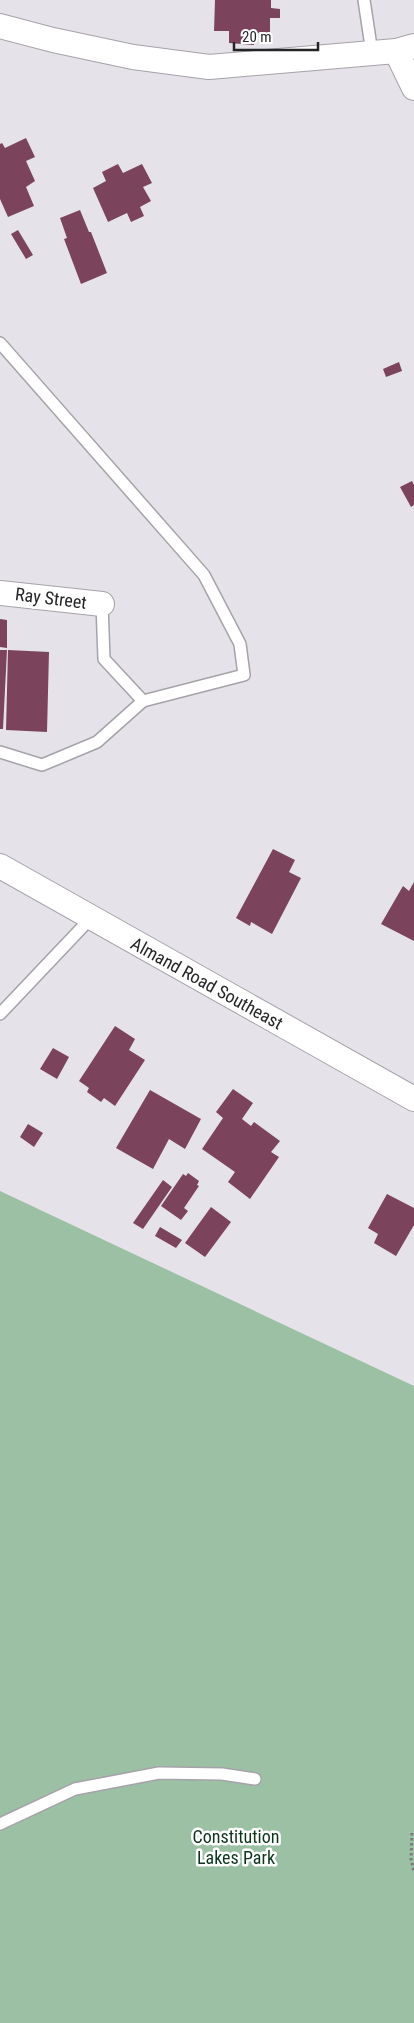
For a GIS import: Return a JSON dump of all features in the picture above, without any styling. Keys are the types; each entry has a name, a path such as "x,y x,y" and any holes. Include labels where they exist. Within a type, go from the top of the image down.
{"street":[{"path":"0,26 53,40 133,57 209,67 394,50 414,88"},
{"name":"Ray Street","path":"0,592 102,604"},
{"name":"Almand Road Southeast","path":"0,866 414,1099"}],"lane":[{"path":"364,0 394,50"},
{"path":"0,343 204,575 240,644 244,675 143,701 97,742 42,765 0,752"},
{"path":"102,604 104,660 143,701"},
{"path":"0,1014 91,918"},
{"path":"0,1824 75,1789 159,1773 222,1774 255,1778"}],"path":[{"path":"412,1833 411,1859 414,1872"}],"green space":[{"name":"Constitution Lakes Park","path":"0,1191 414,1386 414,2023 0,2023"}],"building":[{"path":"215,0 271,0 271,8 280,9 280,18 270,18 270,33 255,33 254,45 229,43 229,31 214,31"},
{"path":"26,138 35,157 26,161 35,181 26,187 34,206 8,217 0,199 0,144 2,143 5,148"},
{"path":"118,164 123,173 142,164 152,183 143,187 151,201 140,207 144,216 131,222 127,213 108,222 93,188 106,181 102,172"},
{"path":"80,210 107,273 81,284 64,239 67,238 60,218"},
{"path":"18,230 33,255 26,259 11,234"},
{"path":"399,362 402,371 386,377 383,369"},
{"path":"412,481 414,485 414,505 411,507 400,487"},
{"path":"0,619 7,620 7,648 0,647"},
{"path":"0,650 7,650 3,729 0,729"},
{"path":"8,650 49,652 47,732 6,730"},
{"path":"273,849 295,860 289,872 301,878 272,934 251,922 250,926 236,918"},
{"path":"414,882 414,941 381,924 403,886 409,891"},
{"path":"115,1026 135,1039 129,1050 145,1060 115,1106 104,1098 101,1102 87,1092 89,1088 79,1081"},
{"path":"53,1048 69,1057 57,1079 40,1069"},
{"path":"233,1089 253,1103 242,1119 251,1126 254,1122 280,1141 271,1152 279,1157 250,1199 228,1182 235,1172 202,1149 223,1118 216,1112"},
{"path":"150,1090 201,1119 185,1149 169,1139 153,1169 116,1148"},
{"path":"28,1124 43,1133 34,1147 20,1137"},
{"path":"188,1173 199,1181 197,1185 199,1186 184,1208 188,1211 181,1220 161,1206 183,1174 186,1176"},
{"path":"163,1180 172,1187 143,1229 133,1223"},
{"path":"387,1194 414,1208 414,1225 396,1256 374,1243 378,1234 368,1228"},
{"path":"211,1207 231,1222 205,1257 185,1243"},
{"path":"160,1227 182,1240 176,1248 155,1236"}]}
